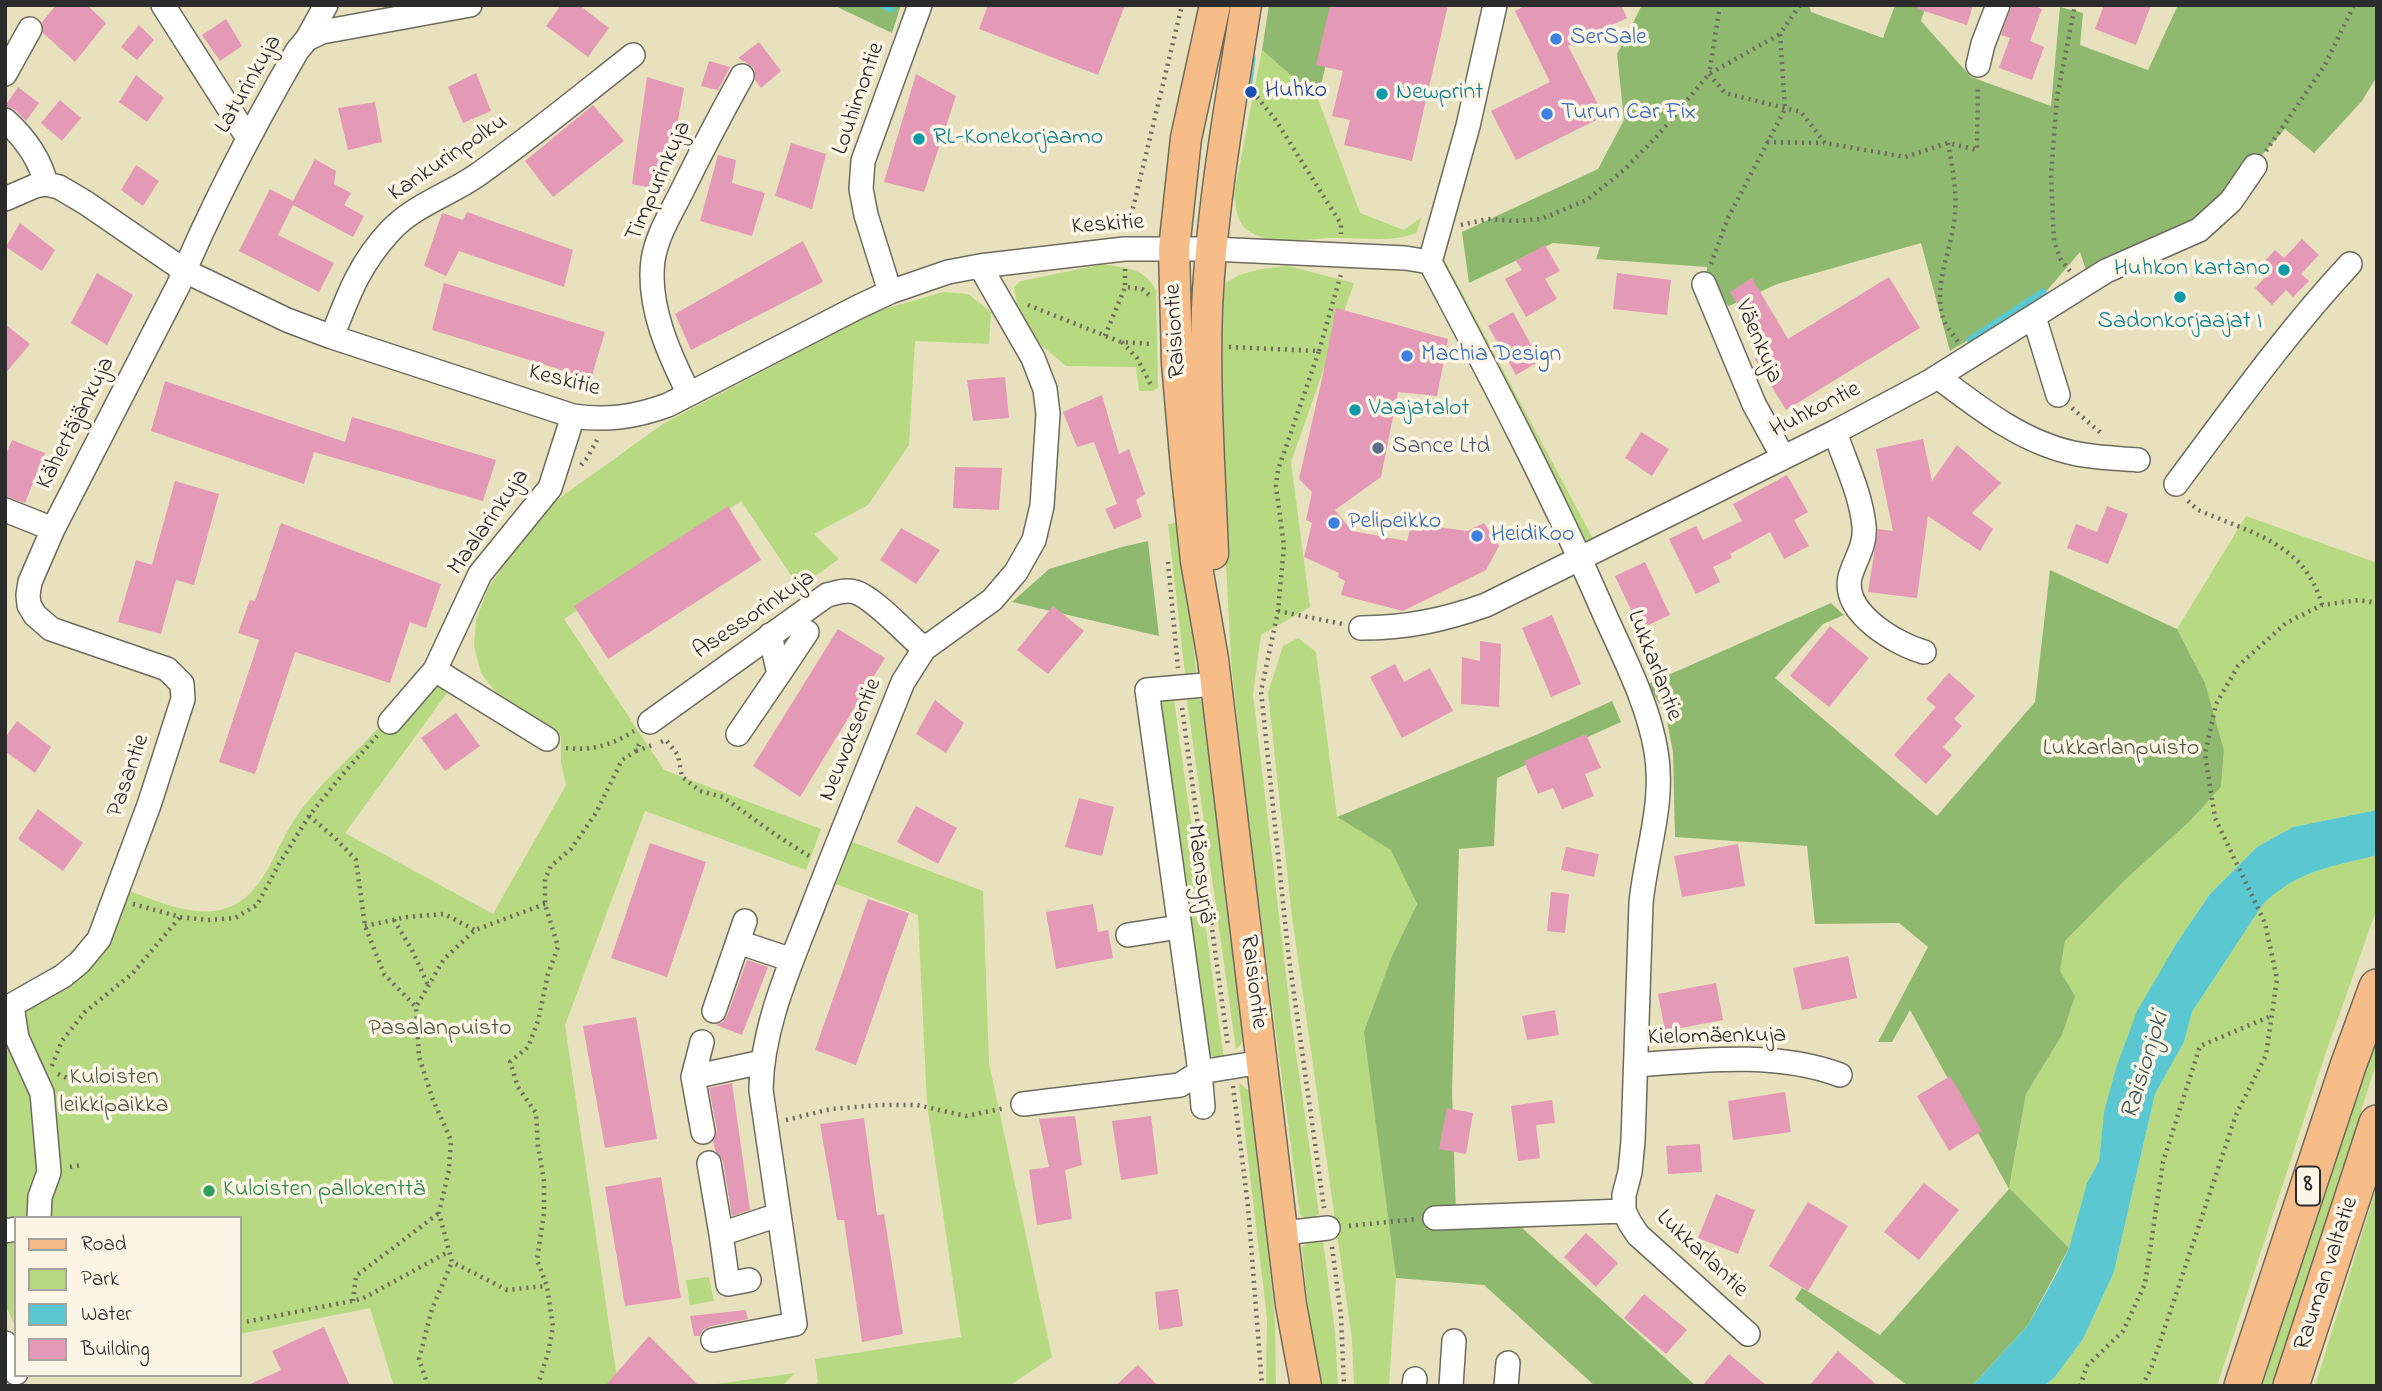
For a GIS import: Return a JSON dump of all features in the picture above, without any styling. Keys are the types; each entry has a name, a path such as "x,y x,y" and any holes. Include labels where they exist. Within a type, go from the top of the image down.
{"highway":[{"name":"Rauman valtatie","path":"2242,1386 2348,1066 2377,988"},
{"name":"Rauman valtatie","path":"2291,1386 2377,1123"}],"main road":[{"name":"Raisiontie","path":"1215,5 1186,138 1174,249 1177,363 1196,561 1215,671 1291,1305 1306,1386"},
{"name":"Raisiontie","path":"1215,671 1207,307 1228,116 1246,5"},
{"name":"Raisiontie","path":"1289,1386 1291,1305"}],"street":[{"path":"163,5 248,138"},
{"path":"307,38 326,5"},
{"name":"Laturinkuja","path":"184,271 248,138 307,38 470,5"},
{"name":"Louhimontie","path":"890,292 860,189 869,139 900,64 920,5"},
{"path":"1212,249 1405,258 1430,262 1468,126 1495,5"},
{"path":"1979,65 1983,44 1998,5"},
{"path":"5,74 30,29"},
{"name":"Kankurinpolku","path":"332,337 345,299 357,276 391,230 415,210 472,179 503,157 633,55"},
{"name":"Timpurinkuja","path":"688,394 660,325 654,293 653,262 658,240 669,217 715,123 742,76"},
{"path":"5,120 22,136 33,153 46,184 5,198"},
{"name":"Huhkontie","path":"1361,628 1414,625 1447,619 1486,605 1835,432 1938,377 2081,286 2126,262 2199,230 2231,201 2255,166"},
{"name":"Keskitie","path":"46,184 59,187 86,202 184,271 287,320 573,416 599,420 633,416 668,405 890,292 948,272 1124,250 1212,249"},
{"name":"Lukkarlantie","path":"1430,262 1495,385 1581,559 1637,689 1656,752 1659,781 1656,816 1644,872 1633,1141 1624,1210 1638,1235 1748,1335"},
{"path":"2176,484 2274,353 2350,264"},
{"name":"Neuvoksentie","path":"713,1340 794,1324 761,1090 762,1062 766,1035 828,867 903,682 923,649 992,600 1016,572 1034,540 1042,506 1048,414 1045,389 1033,358 980,266"},
{"name":"Kähertäjänkuja","path":"29,605 27,595 30,582 53,529 184,271"},
{"name":"Väenkuja","path":"1704,284 1754,404 1783,457"},
{"path":"2034,317 2055,387"},
{"path":"1938,377 1981,410 2040,443 2072,453 2138,460"},
{"name":"Maalarinkuja","path":"390,722 435,670 480,574 551,488 573,416"},
{"path":"1835,432 1861,507 1864,524 1863,544 1850,577 1849,591 1865,617 1892,640 1924,652"},
{"path":"5,510 53,529"},
{"name":"Asessorinkuja","path":"650,722 827,595 842,591 855,592 870,600 923,649"},
{"name":"Pasantie","path":"8,1008 63,975 80,962 99,939 183,699 182,684 167,669 51,629 29,605"},
{"path":"738,734 807,632"},
{"path":"770,635 779,674"},
{"path":"435,670 547,739"},
{"name":"Mäensyrjä","path":"1203,1107 1147,690 1215,671"},
{"path":"1128,935 1179,927"},
{"path":"714,1011 741,931 792,960"},
{"path":"8,1008 17,1038 42,1093 49,1172 40,1197 38,1216"},
{"path":"702,1042 693,1077 702,1132"},
{"name":"Kielomäenkuja","path":"1636,1065 1688,1061 1777,1061 1810,1065 1840,1075"},
{"path":"693,1077 762,1062"},
{"path":"1023,1104 1180,1085 1200,1072 1262,1062"},
{"path":"709,1163 728,1284 749,1280"},
{"path":"1435,1218 1624,1210"},
{"path":"721,1234 778,1215"},
{"path":"1283,1233 1328,1228"},
{"path":"1451,1386 1454,1341"},
{"path":"5,1343 14,1368"}],"path":[{"path":"1720,5 1709,74 1725,93 1801,112 1825,143"},
{"path":"1440,233 1488,219 1541,219 1587,200 1625,169 1659,134 1709,74 1780,34 1800,5"},
{"path":"2075,5 2057,97 2051,175 2051,220 2054,241 2061,260 2081,286"},
{"path":"2255,166 2325,65 2354,5"},
{"path":"1704,284 1728,218 1785,109 1780,34"},
{"path":"1767,142 1825,143 1905,157 1948,143 1978,150 1979,65"},
{"path":"1251,92 1275,119 1341,224 1341,277 1278,470 1276,486 1284,546 1278,611 1261,691 1288,951 1341,1316 1344,1386"},
{"path":"1948,143 1955,179 1955,213 1940,298 1942,317 1967,359"},
{"path":"1090,229 1129,221"},
{"path":"1105,336 1125,287"},
{"path":"993,288 1121,342 1157,344"},
{"path":"1121,342 1137,358 1157,394"},
{"path":"1227,347 1319,351"},
{"path":"2176,484 2197,510 2285,548 2306,569 2322,605"},
{"path":"2142,1386 2151,1369 2236,1115 2266,1055 2277,979 2265,923 2215,818 2205,754 2216,704 2238,666 2286,622 2322,605 2359,600 2377,603"},
{"path":"1278,611 1361,628"},
{"path":"115,899 180,917 208,920 235,918 257,905 309,817 342,775 390,722"},
{"path":"547,739 566,748 584,750 607,745 650,722"},
{"path":"636,751 650,722"},
{"path":"541,1386 539,1381 548,1353 552,1327 547,1286 537,1260 544,1213 544,1181 536,1113 518,1087 510,1062 528,1046 538,1021 548,974 558,947 545,904 545,879 551,866 571,849 596,813 622,760 636,751 666,740 678,755 682,777 700,791 723,797 792,846 828,867"},
{"path":"309,817 356,860 365,926 384,974 416,1007"},
{"path":"428,1386 419,1359 432,1309 452,1262 439,1213 449,1170 451,1140 433,1100 419,1057 416,1007 444,958 475,930 545,904"},
{"path":"365,926 444,914 475,930"},
{"path":"42,1093 62,1041 85,1012 133,973 180,917"},
{"path":"394,920 412,950 428,986"},
{"path":"2080,1386 2087,1366 2123,1331 2145,1284 2163,1162 2200,1046 2271,1016"},
{"path":"767,1125 831,1109 917,1105 965,1116 1023,1104"},
{"path":"353,1301 356,1276 439,1213"},
{"path":"1328,1228 1435,1218"},
{"path":"242,1323 362,1299 449,1251"},
{"path":"452,1262 508,1290 547,1286"}],"green space":[{"path":"833,5 901,5 892,33"},
{"path":"1269,5 1339,5 1318,99 1262,50"},
{"path":"1642,5 1809,5 1811,12 1883,38 1895,5 1926,5 1921,21 1971,77 2051,106 2060,7 2083,13 2080,45 2148,70 2178,5 2377,5 2377,76 2362,101 2314,153 2285,129 2193,233 2087,273 2080,252 2044,294 1950,351 1921,243 1777,284 1729,306 1707,290 1707,267 1596,259 1600,247 1553,243 1469,283 1462,232 1598,169 1624,120 1617,54"},
{"path":"1262,50 1318,99 1360,213 1404,230 1422,217 1416,233 1387,239 1277,240 1255,235 1246,229 1237,213 1234,194"},
{"path":"1435,246 1444,259 1599,550 1581,559"},
{"path":"1104,264 1140,273 1156,290 1158,388 1152,391 1139,391 1136,367 1066,366 1036,341 1018,310 1014,287 1021,281"},
{"path":"1288,266 1354,283 1291,462 1310,607 1261,635 1253,694 1291,1018 1319,1214 1310,1220 1300,1215 1248,820 1231,660 1216,369 1216,300 1224,284 1239,275"},
{"name":"Pasalanpuisto","path":"944,292 968,294 991,312 989,344 915,341 909,445 868,505 814,534 839,559 799,587 741,501 564,619 664,770 821,829 806,870 645,811 565,1025 618,1386 394,1386 370,1308 242,1334 242,1216 14,1216 14,1324 5,1304 5,1016 100,953 117,928 129,891 164,904 202,911 227,908 250,894 304,806 384,722 425,662 452,686 345,833 493,914 566,785 561,763 561,736 498,695 481,673 474,646 476,620 488,589 511,553 550,505 663,424 877,311"},
{"path":"2246,516 2377,563 2377,810 2293,827 2257,847 2210,894 2178,941 2104,1112 2099,1161 2087,1183 2069,1248 2009,1189 2026,1094 2062,1035 2060,971 2065,941 2127,878 2189,822 2221,787 2224,750 2205,683 2177,629"},
{"path":"1176,523 1189,592 1196,672 1185,674 1168,524"},
{"path":"1148,541 1159,636 1012,602 1049,569"},
{"name":"Lukkarlanpuisto","path":"2050,570 2177,629 2205,683 2224,750 2221,787 2189,822 2127,878 2065,941 2060,971 2075,996 2062,1035 2026,1094 2009,1188 2069,1248 2028,1325 1972,1386 1908,1386 1795,1299 1802,1288 1880,1335 2009,1189 1910,1010 1892,1042 1878,1042 1928,947 1899,923 1815,924 1807,846 1675,837 1673,752 1666,716 1648,684 1831,603 1844,615 1823,624 1775,678 1937,816 2035,702"},
{"path":"1298,638 1316,652 1337,817 1395,852 1417,904 1392,956 1365,1032 1396,1278 1389,1386 1354,1386 1352,1339 1292,917 1268,693 1283,646"},
{"path":"1155,697 1174,700 1224,1059 1205,1054"},
{"path":"1195,697 1202,701 1245,1021 1241,1044 1236,1049 1187,701"},
{"path":"1612,701 1621,722 1497,778 1494,846 1459,849 1452,1091 1456,1215 1520,1226 1696,1386 1595,1386 1484,1285 1396,1278 1364,1032 1392,956 1417,904 1391,850 1337,817"},
{"path":"852,842 983,891 989,1063 1052,1357 1009,1386 815,1386 818,1382 815,1359 961,1337 927,1104 918,915 836,884"},
{"path":"2377,855 2377,908 2325,1055 2217,1386 2044,1386 2054,1378 2083,1339 2114,1272 2155,1094 2184,1042 2192,1012 2263,904 2289,884 2316,871"},
{"path":"2377,1030 2377,1061 2273,1386 2258,1386"},
{"path":"1239,1083 1248,1090 1254,1101 1275,1322 1276,1386 1266,1386 1267,1318"},
{"path":"2377,1186 2377,1386 2315,1386"},
{"path":"1320,1238 1323,1241 1335,1332 1338,1386 1316,1386 1302,1247 1313,1239"},
{"path":"709,1277 714,1301 690,1305 686,1280"},
{"path":"795,1373 782,1386 717,1384"}],"water":[{"name":"Raisionjoki","path":"2377,810 2377,855 2316,871 2289,884 2263,904 2192,1012 2184,1042 2155,1094 2114,1272 2083,1339 2054,1378 2044,1386 1972,1386 2028,1325 2057,1273 2069,1248 2087,1183 2099,1161 2104,1112 2116,1068 2137,1011 2178,941 2210,894 2257,847 2293,827"}],"building":[{"path":"56,5 87,5 106,23 75,62 43,33 42,22"},
{"path":"561,5 579,5 609,28 588,57 546,26"},
{"path":"988,5 1125,5 1098,75 979,29"},
{"name":"Newprint","path":"1330,5 1448,5 1412,161 1344,145 1350,120 1332,116 1343,71 1316,65"},
{"path":"1526,5 1621,5 1627,18 1568,46 1604,116 1516,160 1491,111 1550,82 1515,11"},
{"path":"1918,5 1973,5 1967,25 1918,9"},
{"path":"2012,5 2033,5 2042,9 2030,41 2044,47 2032,80 1999,68 2010,38 2001,35"},
{"path":"2104,5 2151,5 2136,45 2095,29"},
{"path":"226,19 242,46 220,61 202,35"},
{"path":"139,25 154,40 137,60 121,47"},
{"path":"759,42 781,71 761,88 755,80 754,68 738,58"},
{"path":"709,61 730,67 718,90 701,86"},
{"path":"476,73 491,111 463,123 448,87"},
{"name":"RL-Konekorjaamo","path":"916,74 956,96 924,192 884,182"},
{"path":"136,75 164,98 147,122 119,102"},
{"path":"647,77 684,88 665,191 632,184"},
{"path":"18,87 39,103 26,121 14,109 5,106"},
{"path":"60,100 81,118 62,141 41,123"},
{"path":"375,102 382,142 348,150 338,108"},
{"path":"593,105 624,141 553,197 525,161"},
{"path":"791,143 826,154 812,209 775,196"},
{"path":"718,155 736,160 732,183 765,193 752,236 700,221"},
{"path":"315,159 336,171 334,184 351,193 344,205 364,216 353,237 293,205 278,235 334,263 319,292 239,251 270,189 293,201"},
{"path":"136,165 159,181 143,206 121,190"},
{"path":"467,212 573,250 564,287 459,251 446,276 424,266 442,213 463,220"},
{"path":"20,223 55,250 42,271 6,247"},
{"name":"Huhkon kartano","path":"2302,239 2319,255 2301,274 2309,281 2293,297 2286,290 2272,305 2255,288 2268,274 2260,266 2275,250 2284,258"},
{"path":"803,241 823,282 691,350 675,314"},
{"path":"1545,245 1560,271 1545,279 1557,299 1526,317 1505,279 1522,270 1516,261"},
{"path":"97,273 133,295 107,345 71,323"},
{"path":"1617,273 1671,280 1667,315 1613,309"},
{"path":"1889,277 1920,328 1786,410 1755,359 1768,352 1730,292 1752,278 1788,339"},
{"path":"444,283 605,332 591,379 432,330"},
{"path":"1336,308 1448,339 1437,396 1398,392 1381,477 1335,510 1352,531 1407,541 1410,530 1422,531 1423,525 1467,531 1484,523 1499,546 1486,570 1403,611 1341,595 1345,581 1338,577 1339,573 1304,557 1312,523 1306,520 1312,492 1299,479"},
{"path":"1513,312 1540,361 1516,375 1488,326"},
{"path":"5,324 30,344 5,374"},
{"path":"1005,377 1009,418 973,421 967,380"},
{"path":"165,381 345,442 352,417 496,460 483,501 314,452 304,484 151,431"},
{"path":"1102,395 1119,454 1129,449 1145,494 1136,500 1142,517 1114,529 1105,509 1117,504 1094,442 1077,447 1063,412"},
{"path":"1641,432 1669,449 1652,476 1625,458"},
{"path":"1923,439 1932,481 1957,445 2001,483 1972,513 1993,529 1980,551 1928,516 1917,598 1868,592 1878,529 1893,531 1876,449"},
{"path":"12,440 45,453 25,503 5,496 5,457"},
{"path":"955,467 1002,468 999,510 953,508"},
{"path":"1787,475 1808,512 1794,520 1809,546 1784,559 1770,532 1730,554 1732,558 1713,567 1720,582 1696,594 1669,539 1696,526 1703,540 1742,521 1733,504"},
{"path":"175,481 219,494 194,585 176,580 161,634 118,622 136,560 152,565"},
{"path":"728,506 761,560 608,659 574,606"},
{"path":"2107,506 2128,514 2108,564 2067,548 2076,524 2097,532"},
{"path":"281,523 441,584 426,628 410,622 390,683 295,652 255,774 219,762 259,640 238,633 250,600 255,601"},
{"path":"901,528 940,550 916,584 880,560"},
{"path":"1645,562 1670,615 1640,629 1615,576"},
{"path":"1053,606 1084,631 1048,674 1017,650"},
{"path":"1552,615 1581,684 1551,697 1522,628"},
{"path":"1830,626 1869,658 1829,707 1790,676"},
{"path":"838,629 885,658 800,797 753,766"},
{"path":"1480,641 1501,644 1499,707 1461,704 1462,657 1480,661"},
{"path":"1395,664 1404,682 1430,668 1453,711 1402,738 1370,677"},
{"path":"1949,673 1975,696 1954,719 1962,726 1943,747 1952,755 1926,784 1894,755 1936,707 1926,699"},
{"path":"935,700 964,723 946,753 916,734"},
{"path":"456,713 480,746 445,771 421,738"},
{"path":"17,721 51,747 35,773 5,751 5,738"},
{"path":"1586,734 1601,768 1585,774 1594,796 1562,809 1553,788 1538,794 1524,761"},
{"path":"1079,798 1114,807 1102,856 1065,847"},
{"path":"916,806 957,828 938,864 897,842"},
{"path":"38,809 83,843 63,871 18,839"},
{"path":"650,843 706,862 667,977 611,958"},
{"path":"1738,844 1745,886 1682,897 1674,856"},
{"path":"1566,847 1599,854 1594,877 1561,870"},
{"path":"1551,892 1569,894 1565,933 1547,931"},
{"path":"868,899 909,913 856,1065 815,1050"},
{"path":"1093,904 1098,932 1108,930 1113,958 1056,969 1046,912"},
{"path":"1848,956 1857,998 1802,1010 1793,968"},
{"path":"747,960 768,967 742,1035 716,1025 727,1016"},
{"path":"1716,983 1723,1020 1665,1031 1658,994"},
{"path":"1555,1010 1559,1035 1527,1040 1522,1016"},
{"path":"636,1017 657,1139 605,1148 583,1026"},
{"path":"1950,1076 1982,1131 1949,1151 1917,1096"},
{"path":"732,1083 750,1210 732,1216 723,1161 715,1150 713,1141 717,1130 709,1088"},
{"path":"1785,1092 1791,1132 1733,1140 1728,1101"},
{"path":"1552,1100 1555,1123 1536,1125 1540,1158 1518,1161 1511,1106"},
{"path":"1447,1108 1473,1113 1466,1154 1439,1149"},
{"path":"1075,1116 1082,1165 1065,1170 1072,1219 1037,1225 1029,1170 1049,1167 1039,1119"},
{"path":"1151,1116 1158,1174 1121,1180 1112,1121"},
{"path":"864,1118 877,1215 884,1214 903,1334 862,1342 844,1220 837,1220 820,1124"},
{"path":"1700,1144 1702,1172 1668,1174 1666,1146"},
{"path":"661,1177 681,1298 625,1306 605,1187"},
{"path":"1924,1183 1959,1210 1919,1260 1884,1232"},
{"path":"1716,1194 1755,1210 1738,1254 1698,1238"},
{"path":"1808,1202 1848,1226 1808,1291 1769,1266"},
{"path":"1586,1233 1618,1263 1596,1287 1564,1257"},
{"path":"1178,1289 1183,1326 1159,1330 1155,1292"},
{"path":"1644,1294 1687,1330 1666,1354 1624,1318"},
{"path":"746,1310 748,1319 710,1326 703,1330 700,1336 694,1336 690,1316"},
{"path":"324,1327 350,1386 246,1386 281,1370 272,1351"},
{"path":"649,1336 699,1386 605,1386"},
{"path":"1838,1351 1878,1386 1809,1386"},
{"path":"1729,1354 1767,1386 1702,1386"},
{"path":"1138,1365 1158,1386 1115,1386"}],"waterway":[{"path":"883,5 891,9"},
{"path":"1249,82 1252,58"},
{"path":"1970,340 2043,292"}],"place":[{"name":"SerSale","path":"1556,39"},
{"name":"Huhko","path":"1251,92"},
{"name":"Newprint","path":"1382,94"},
{"name":"Turun Car Fix","path":"1547,114"},
{"name":"RL-Konekorjaamo","path":"919,139"},
{"name":"Huhkon kartano","path":"2284,270"},
{"name":"Sadonkorjaajat I","path":"2180,297"},
{"name":"Machia Design","path":"1407,356"},
{"name":"Vaajatalot","path":"1355,410"},
{"name":"Sance Ltd","path":"1378,448"},
{"name":"Pelipeikko","path":"1334,523"},
{"name":"HeidiKoo","path":"1477,536"},
{"name":"Kuloisten pallokenttä","path":"209,1191"}],"park label":[{"name":"Kuloisten leikkipaikka","path":"114,1093"}]}
